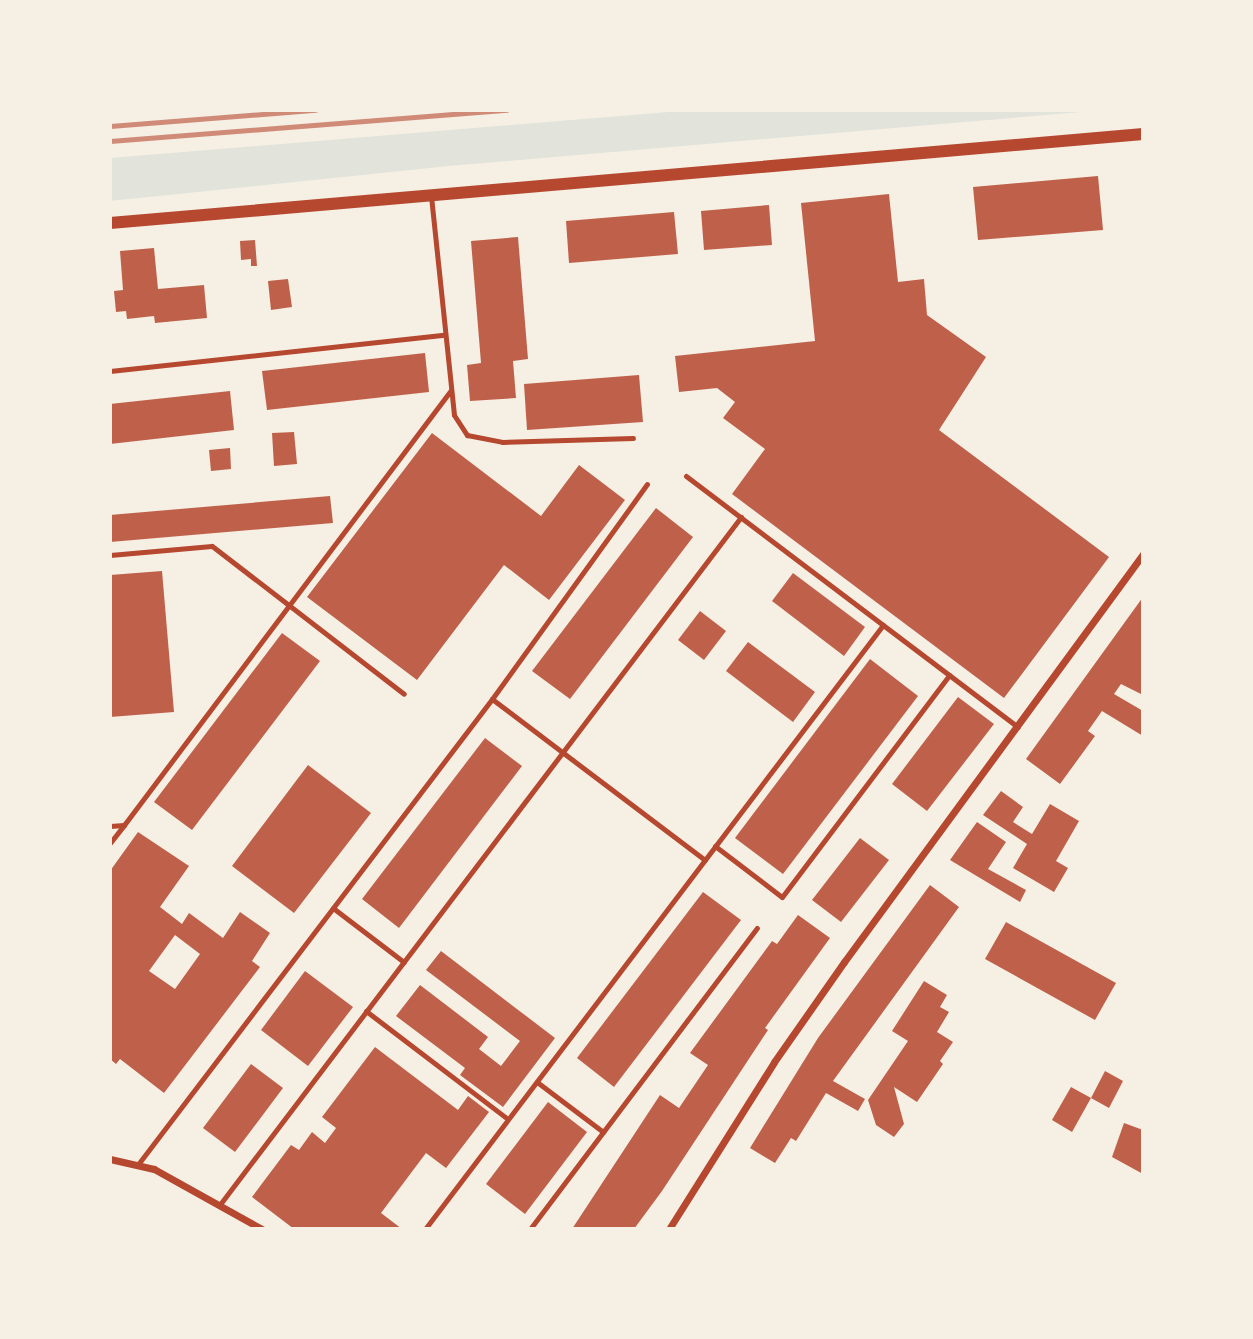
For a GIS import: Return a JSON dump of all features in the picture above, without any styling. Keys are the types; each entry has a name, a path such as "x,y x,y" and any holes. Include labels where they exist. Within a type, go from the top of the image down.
{"street":[{"path":"110,223 1143,134"},
{"path":"669,1229 774,1062 1143,554"},
{"path":"110,1159 139,1163 221,1203 262,1229"}],"lane":[{"path":"431,196 454,415 467,435 502,442 633,438"},
{"path":"110,371 444,335"},
{"path":"110,843 451,390"},
{"path":"686,476 1018,727"},
{"path":"139,1163 492,699 647,484"},
{"path":"221,1203 741,517"},
{"path":"110,555 212,546 404,694"},
{"path":"425,1229 883,625"},
{"path":"715,846 782,897 949,675"},
{"path":"492,699 705,860"},
{"path":"110,826 124,825"},
{"path":"333,908 404,962"},
{"path":"530,1229 757,928"},
{"path":"366,1012 508,1119"},
{"path":"537,1082 603,1132"}],"shaded area":[{"path":"693,110 1105,110 449,166 110,201 110,158"}],"building":[{"path":"1098,176 1103,230 978,240 973,187"},
{"path":"889,194 898,282 924,279 927,315 986,357 939,430 1109,557 1004,698 732,494 765,449 723,418 735,402 717,388 679,392 675,356 815,341 801,203"},
{"path":"769,205 772,245 704,250 701,211"},
{"path":"674,212 678,254 569,263 566,221"},
{"path":"518,237 528,359 513,361 516,398 470,401 467,365 481,363 471,241"},
{"path":"255,240 257,266 251,266 251,259 241,260 240,241"},
{"path":"154,248 158,289 204,285 207,318 155,323 154,316 127,319 126,311 116,312 114,291 123,290 120,251"},
{"path":"288,279 292,307 271,310 268,281"},
{"path":"425,353 429,392 267,410 262,371"},
{"path":"639,375 643,422 527,430 524,384"},
{"path":"230,391 234,430 110,444 110,404"},
{"path":"294,432 297,464 274,466 272,433"},
{"path":"432,433 541,516 579,465 625,500 549,600 504,565 417,680 307,597"},
{"path":"230,448 231,469 211,471 209,450"},
{"path":"330,496 333,523 110,542 110,515"},
{"path":"656,508 693,537 570,699 532,671"},
{"path":"162,571 174,712 110,717 110,575"},
{"path":"793,573 865,627 844,656 772,601"},
{"path":"1143,597 1143,695 1121,684 1114,694 1143,711 1143,736 1102,711 1088,731 1095,736 1060,784 1026,759"},
{"path":"700,611 726,631 704,660 678,640"},
{"path":"282,633 320,661 192,830 154,802"},
{"path":"748,642 815,692 793,722 726,671"},
{"path":"870,659 918,696 783,874 735,838"},
{"path":"958,697 994,724 927,811 892,784"},
{"path":"485,738 522,766 399,928 362,899"},
{"path":"308,765 371,813 294,913 232,866"},
{"path":"1001,791 1023,807 1013,822 1032,834 1050,804 1079,821 1056,861 1068,868 1054,892 1013,868 1027,844 983,815"},
{"path":"977,822 1006,842 988,869 1026,890 1020,902 950,860"},
{"path":"138,832 189,866 160,907 182,924 189,913 223,938 240,912 270,933 252,961 260,967 164,1093 120,1059 116,1064 110,1059 110,871","holes":["175,935 200,954 175,989 149,971"]},
{"path":"860,838 889,860 841,922 812,900"},
{"path":"930,885 959,907 833,1081 865,1099 858,1111 826,1093 796,1141 791,1138 775,1163 750,1148 818,1038"},
{"path":"703,892 741,920 614,1087 577,1058"},
{"path":"798,915 830,938 765,1028 768,1030 662,1191 634,1229 572,1229 660,1095 679,1108 708,1065 690,1053 772,941 777,944"},
{"path":"1006,922 1116,983 1095,1020 985,959"},
{"path":"441,951 555,1038 503,1107 460,1075 465,1068 396,1016 420,985 488,1037 479,1049 501,1066 520,1041 426,970"},
{"path":"305,971 353,1007 308,1066 261,1030"},
{"path":"924,981 947,995 940,1007 949,1012 937,1032 953,1042 940,1061 943,1064 917,1102 894,1087 904,1124 894,1137 876,1125 868,1100 908,1041 892,1031"},
{"path":"375,1047 458,1110 468,1096 489,1112 446,1168 426,1153 381,1213 402,1229 294,1229 252,1197 291,1145 299,1150 312,1132 325,1143 336,1128 322,1117"},
{"path":"251,1064 283,1088 235,1152 203,1128"},
{"path":"1105,1071 1123,1081 1109,1108 1091,1098"},
{"path":"1071,1087 1091,1098 1072,1132 1052,1120"},
{"path":"548,1102 587,1132 525,1214 486,1184"},
{"path":"1124,1123 1143,1130 1143,1174 1112,1157"}],"railway":[{"path":"110,126 315,110"},
{"path":"110,141 507,110"}]}
